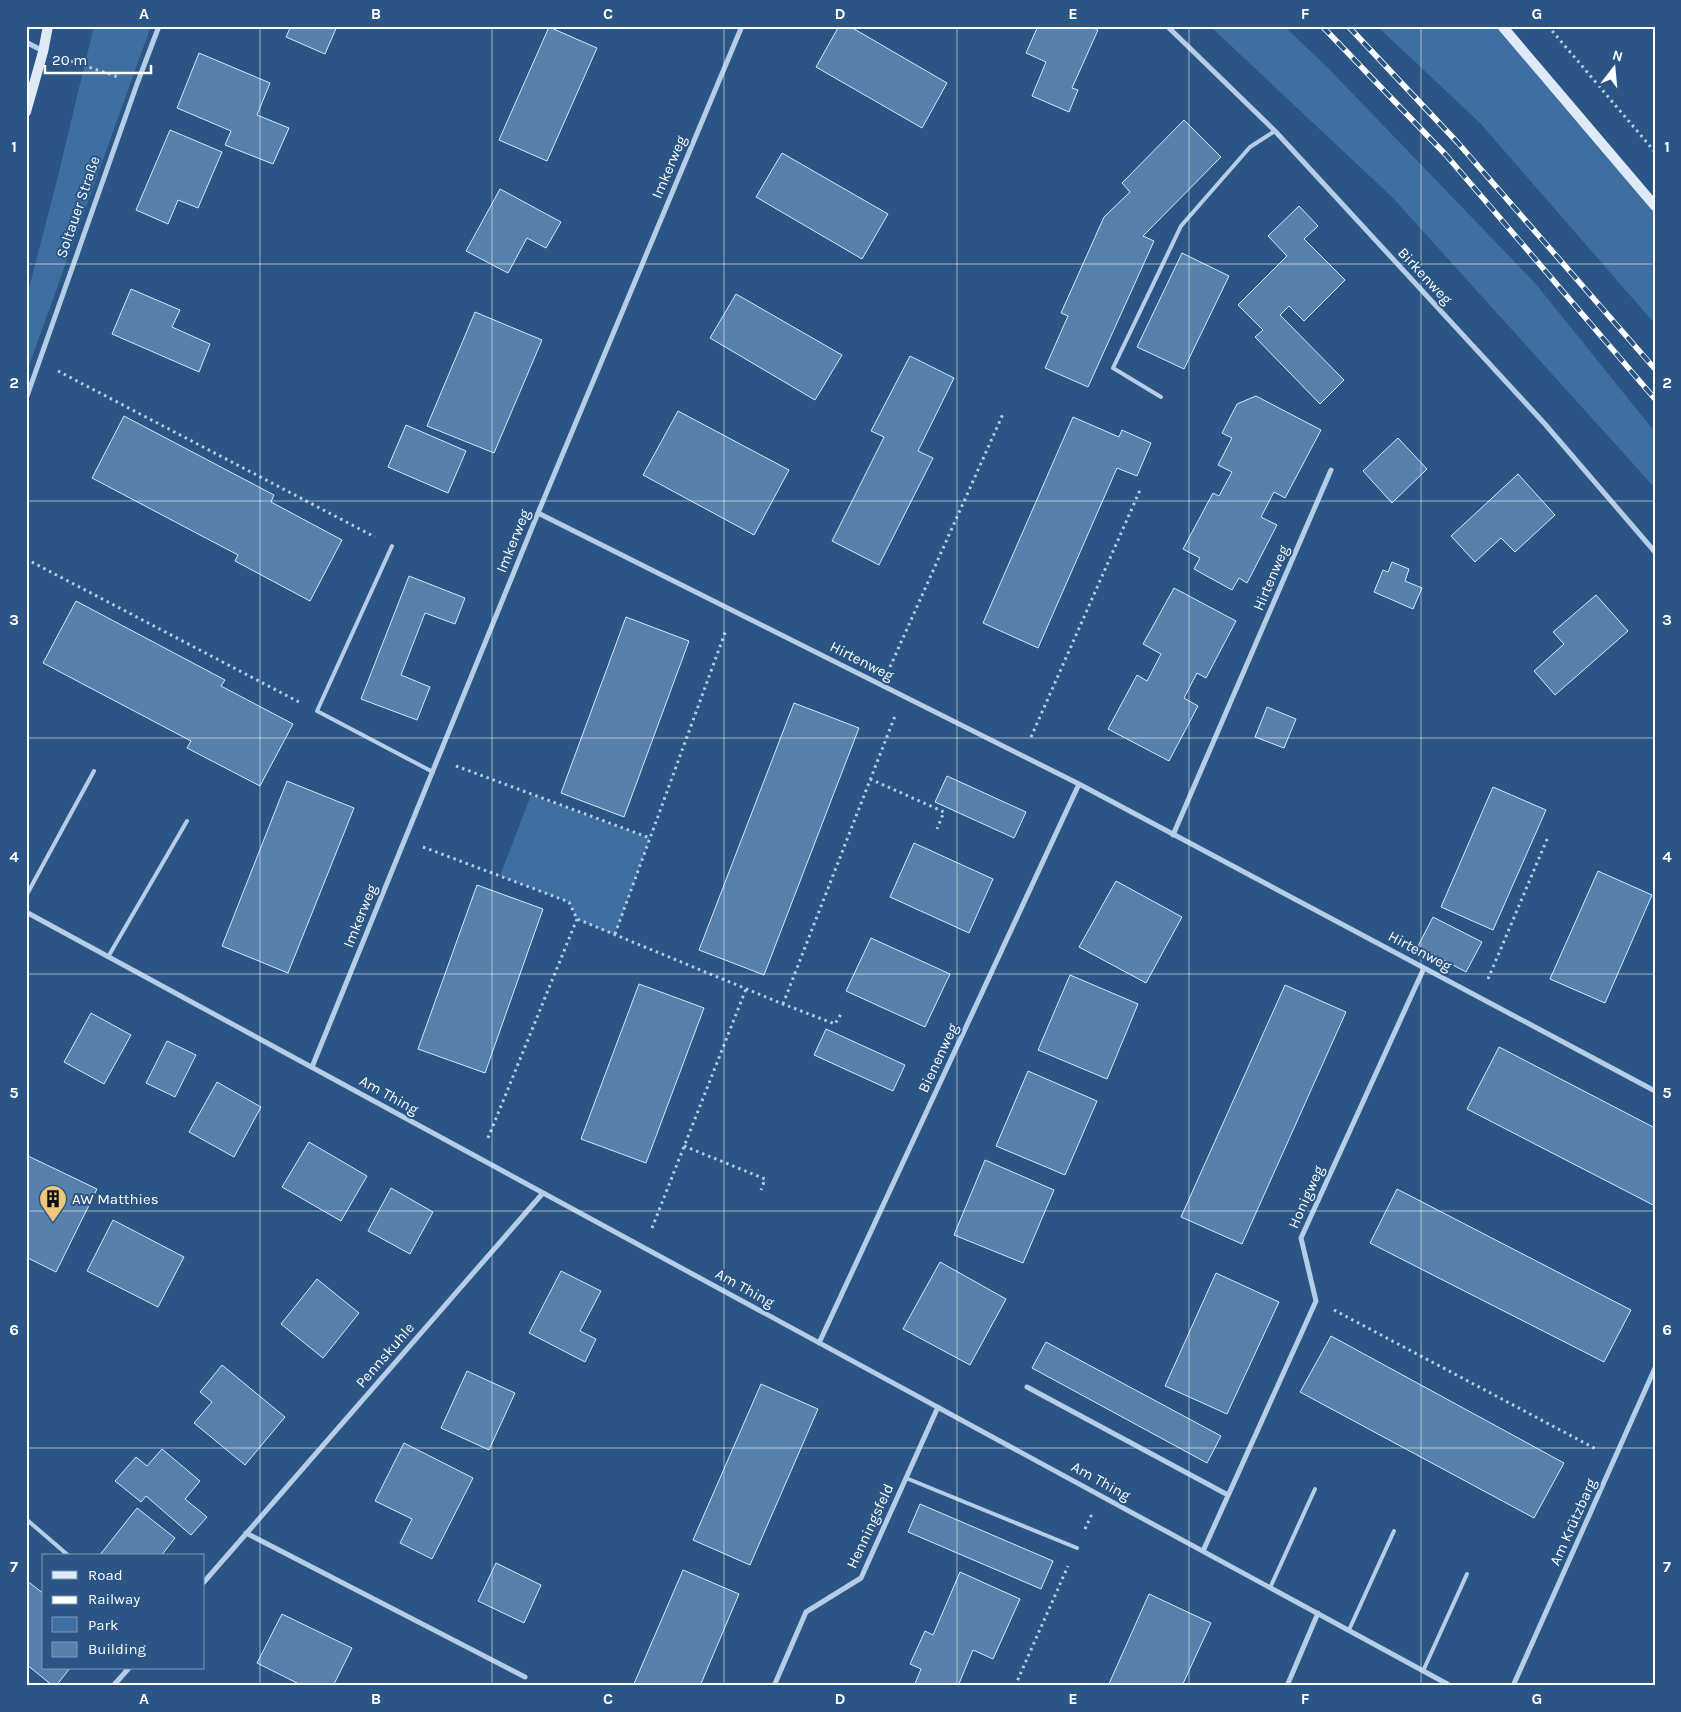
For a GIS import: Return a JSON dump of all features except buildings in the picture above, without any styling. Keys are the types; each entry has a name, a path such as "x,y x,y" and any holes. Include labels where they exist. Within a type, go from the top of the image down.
{"street":[{"path":"26,112 43,52 48,26"},
{"name":"Soltauer Straße","path":"26,398 159,26"},
{"name":"Imkerweg","path":"312,1067 538,513 742,26"},
{"name":"Birkenweg","path":"1167,26 1275,131 1544,423 1655,552"},
{"path":"1502,26 1655,206"},
{"path":"26,42 43,52"},
{"name":"Hirtenweg","path":"1173,835 1331,470"},
{"name":"Hirtenweg","path":"538,513 1078,784 1655,1091"},
{"name":"Bienenweg","path":"820,1343 1078,784"},
{"name":"Am Thing","path":"26,912 1451,1686"},
{"name":"Honigweg","path":"1316,1301 1301,1238 1424,968"},
{"name":"Pennskuhle","path":"205,1581 543,1193"},
{"path":"1203,1551 1316,1301"},
{"name":"Am Krützbarg","path":"1513,1686 1655,1368"},
{"path":"1027,1387 1228,1495"},
{"name":"Henningsfeld","path":"774,1686 806,1612 861,1578 938,1407"},
{"path":"246,1533 525,1677"},
{"path":"1287,1686 1318,1613"},
{"path":"113,1686 127,1670"}],"lane":[{"path":"1160,397 1113,368 1181,226 1250,147 1275,131"},
{"path":"392,546 317,711 433,772"},
{"path":"26,896 94,770"},
{"path":"108,957 187,821"},
{"path":"906,1478 1076,1548"},
{"path":"1270,1588 1316,1489"},
{"path":"26,1519 66,1554"},
{"path":"1349,1630 1394,1531"},
{"path":"1423,1670 1467,1574"}],"path":[{"path":"1548,26 1655,152"},
{"path":"43,52 137,84"},
{"path":"40,361 392,546"},
{"path":"882,686 1003,414"},
{"path":"1023,756 1141,488"},
{"path":"26,559 317,711"},
{"path":"615,935 733,611"},
{"path":"783,1004 902,696"},
{"path":"438,760 650,838"},
{"path":"870,779 944,812 937,828"},
{"path":"1480,998 1548,837"},
{"path":"405,840 569,902 577,919 783,1004 835,1024 841,1014"},
{"path":"480,1159 577,919"},
{"path":"644,1248 746,989"},
{"path":"684,1146 765,1178 761,1190"},
{"path":"1316,1301 1614,1459"},
{"path":"1015,1686 1100,1495"}],"green space":[{"path":"94,26 151,26 26,374 26,300"},
{"path":"1210,26 1284,26 1328,68 1535,283 1655,432 1655,488 1393,198"},
{"path":"1377,26 1502,26 1655,206 1655,324 1480,123"},
{"path":"531,795 650,838 615,935 577,919 569,902 500,876"}],"railway":[{"path":"1322,26 1446,155 1655,399"},
{"path":"1348,26 1458,143 1655,369"}],"place":[{"name":"AW Matthies","path":"53,1223"}]}
